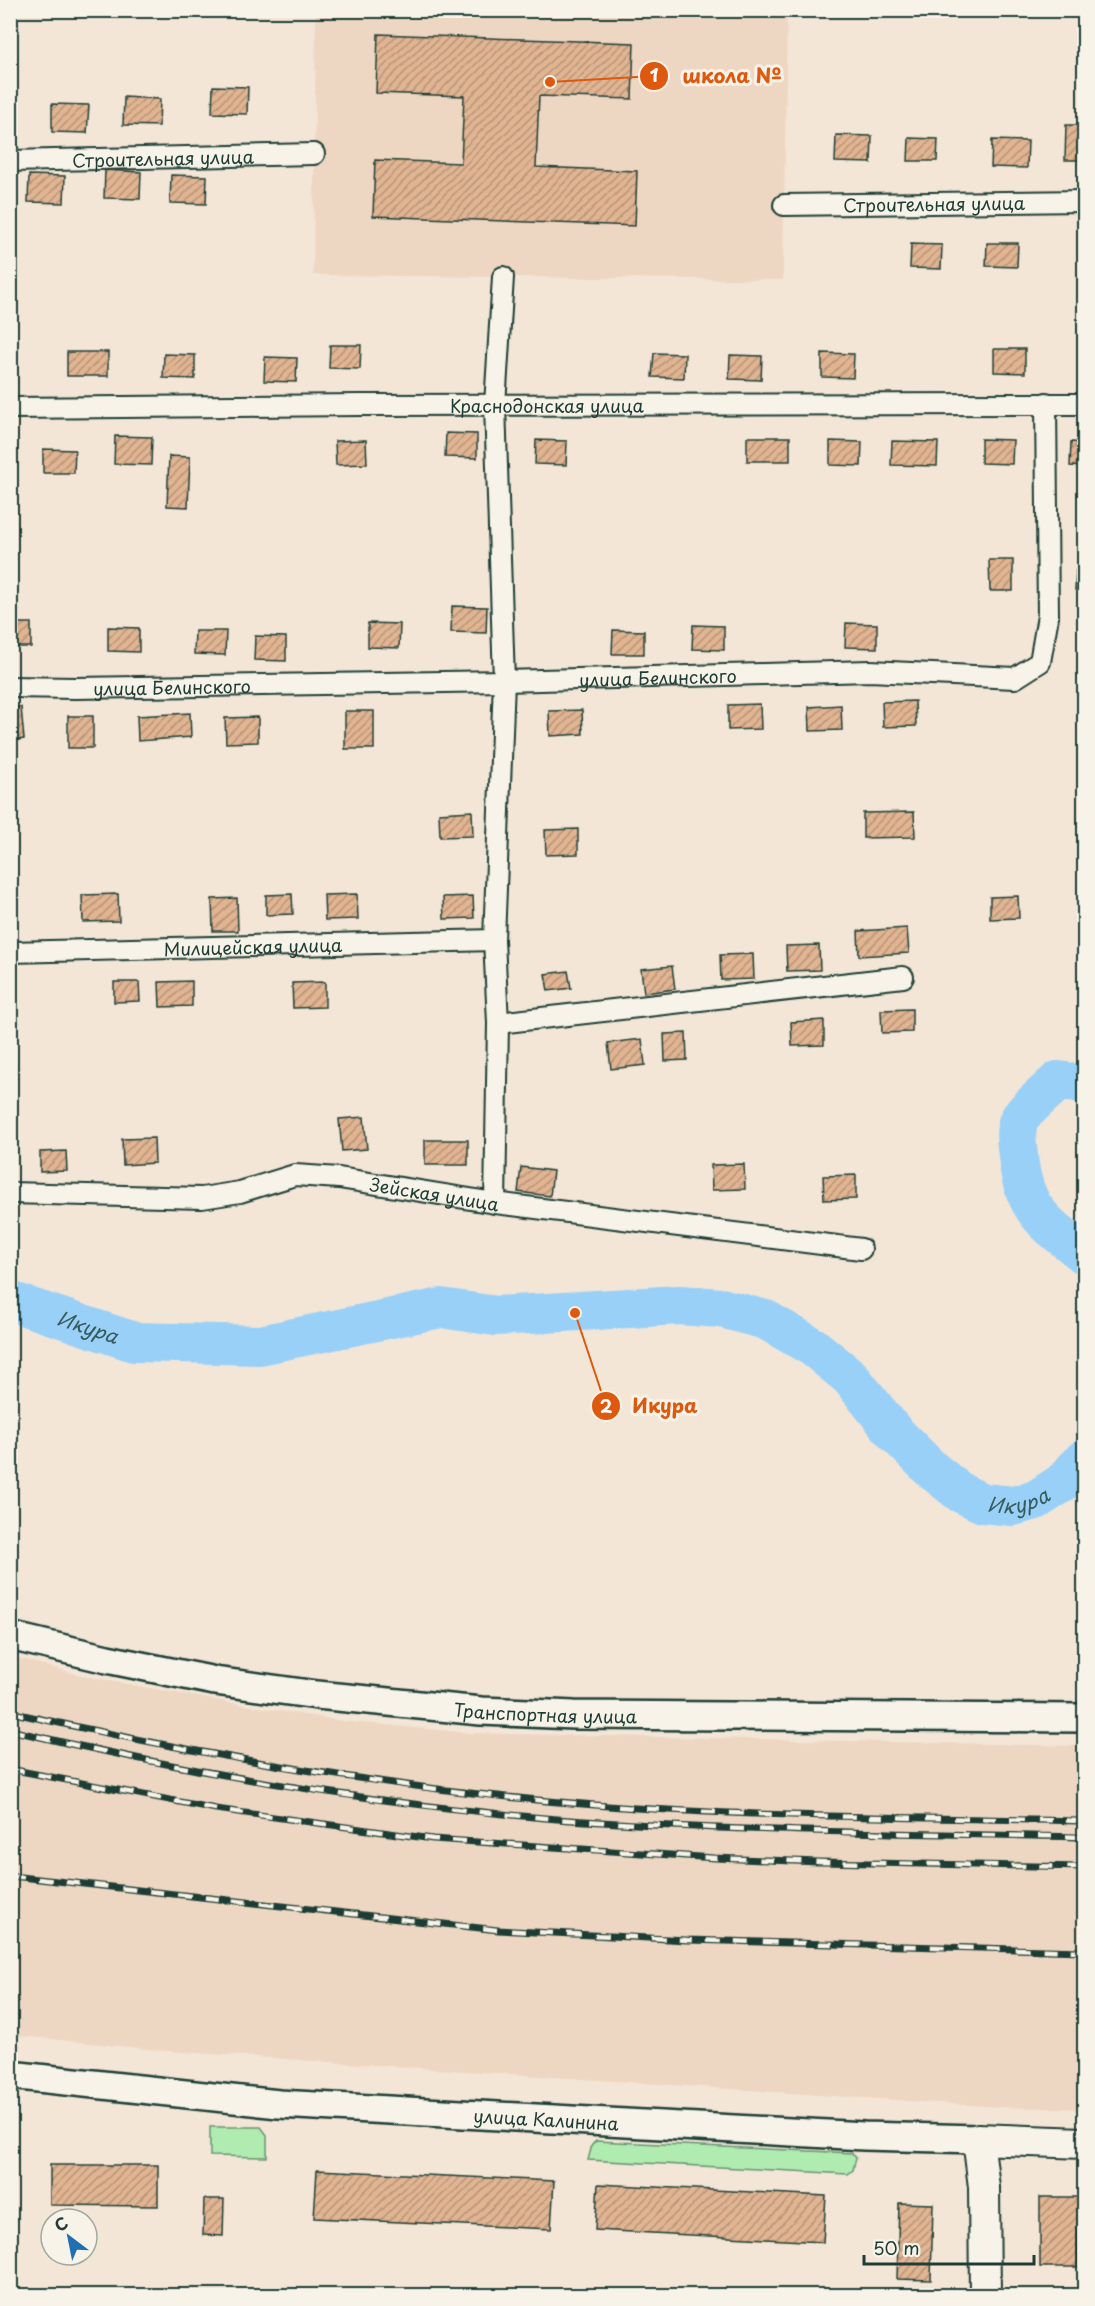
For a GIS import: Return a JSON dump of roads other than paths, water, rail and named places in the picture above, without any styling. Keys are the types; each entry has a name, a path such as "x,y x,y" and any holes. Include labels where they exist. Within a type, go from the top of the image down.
{"main road":[{"name":"Транспортная улица","path":"10,1636 106,1659 215,1681 317,1695 481,1711 574,1715 1084,1718"},
{"name":"улица Калинина","path":"10,2075 279,2104 864,2136 1084,2143"},
{"path":"978,2139 984,2187 985,2295"}],"street":[{"name":"Строительная улица","path":"10,161 314,154"},
{"name":"Строительная улица","path":"784,204 1084,201"},
{"path":"495,1203 498,1023 494,940 504,681 495,405 503,277"},
{"name":"улица Белинского","path":"10,687 76,688 504,681 870,671 1015,678 1040,662 1048,616 1046,403"},
{"name":"Краснодонская улица","path":"10,408 1084,404"},
{"name":"Милицейская улица","path":"10,952 494,940"},
{"path":"498,1023 903,977"},
{"name":"Зейская улица","path":"10,1193 202,1198 240,1192 295,1175 339,1178 495,1203 861,1249"}],"waterway":[{"name":"Икура","path":"1084,1084 1058,1081 1021,1116 1016,1133 1021,1174 1031,1203 1047,1224 1084,1254"},
{"name":"Икура","path":"10,1301 134,1342 260,1345 441,1308 496,1316 679,1305 721,1308 766,1320 813,1347 850,1377 894,1432 932,1470 961,1493 983,1503 1013,1506 1036,1500 1062,1483 1084,1459"}],"railway":[{"path":"10,1712 228,1757 374,1781 521,1799 717,1812 1084,1821"},
{"path":"10,1730 146,1760 282,1785 488,1813 689,1827 1084,1837"},
{"path":"10,1769 216,1809 433,1839 715,1858 1084,1867"},
{"path":"10,1877 498,1930 687,1940 1084,1951"}],"place":[{"name":"школа №","path":"550,82"},
{"name":"Икура","path":"575,1313"}]}
